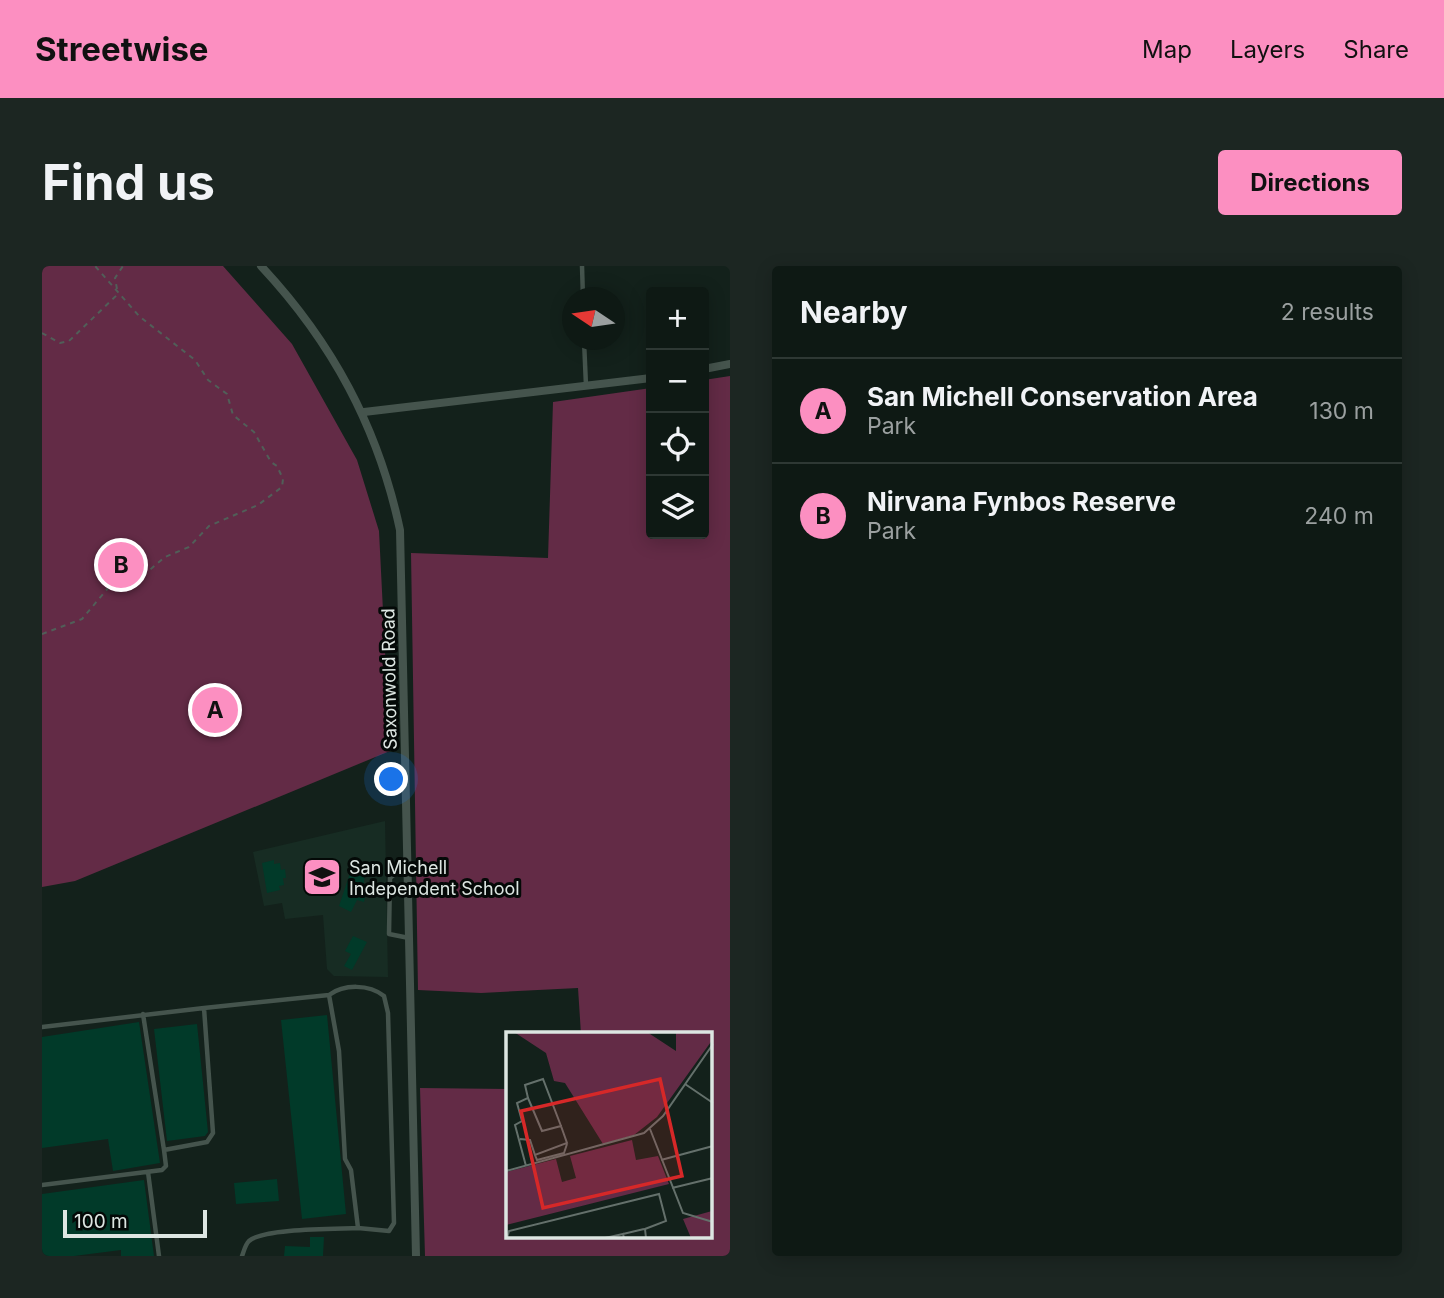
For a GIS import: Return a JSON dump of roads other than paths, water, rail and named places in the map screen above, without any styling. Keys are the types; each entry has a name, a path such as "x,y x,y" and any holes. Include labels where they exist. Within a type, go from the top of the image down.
{"street":[{"name":"Saxonwold Road","path":"261,266 294,301 322,339 364,412 381,458 400,530 416,1256"},
{"path":"709,368 730,365"},
{"path":"364,412 646,379"}],"lane":[{"path":"582,266 583,287"},
{"path":"584,350 586,386"},
{"path":"409,872 395,874 390,878 389,934 410,938"},
{"path":"42,1027 329,995 346,987 374,990 384,996 388,1013 394,1223 389,1231 358,1228 295,1230 253,1238 245,1247 242,1256"},
{"path":"329,995 340,1051 345,1159 351,1170 358,1228"},
{"path":"164,1150 207,1142 213,1133 204,1008"},
{"path":"42,1185 148,1172 166,1166 143,1014"},
{"path":"148,1172 159,1256"}],"place":[{"name":"Nirvana Fynbos Reserve","path":"121,565"},
{"name":"San Michell Conservation Area","path":"215,710"},
{"name":"San Michell Independent School","path":"322,877"}]}
